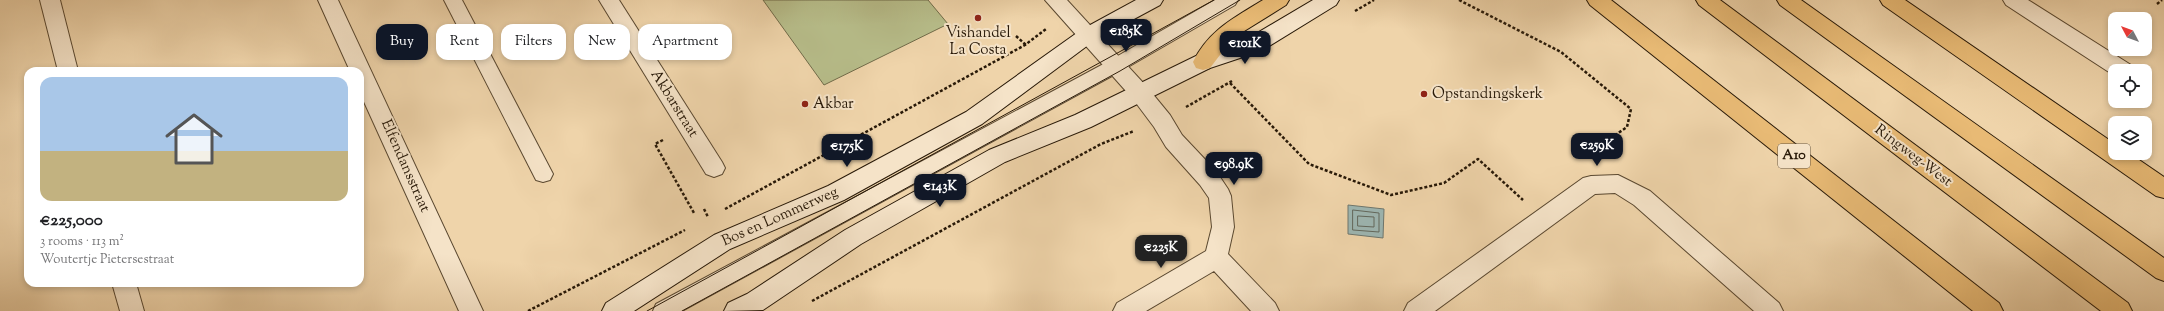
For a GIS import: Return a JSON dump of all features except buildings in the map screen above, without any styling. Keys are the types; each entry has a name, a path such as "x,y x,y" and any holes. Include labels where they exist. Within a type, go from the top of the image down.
{"highway":[{"path":"1203,62 1226,33 1279,0"},
{"name":"A10","path":"1597,0 1991,311"},
{"name":"Ringweg-West","path":"1706,0 2120,311"},
{"path":"1788,0 2164,271"},
{"path":"1890,0 2164,189"}],"street":[{"path":"50,0 67,67"},
{"name":"Elfendansstraat","path":"328,0 353,67"},
{"name":"Akbarstraat","path":"609,0 714,168"},
{"name":"Bos en Lommerweg","path":"614,311 722,242 836,193 974,118 1088,35 1153,0"},
{"path":"736,311 754,302 853,237 997,156 1083,121 1203,62 1254,45 1329,0"},
{"path":"2013,0 2113,64"},
{"path":"1061,6 1140,93 1162,121 1174,141 1208,178 1220,196 1223,227 1216,257 1125,311"},
{"name":"Elfendansstraat","path":"364,95 470,311"},
{"path":"1416,311 1591,185 1618,184 1642,198 1771,311"},
{"path":"1216,257 1267,311"},
{"path":"125,287 132,311"}],"lane":[{"path":"453,0 543,174"},
{"name":"Bos en Lommerweg","path":"663,311 1115,66 1229,0"}],"path":[{"path":"1354,12 1374,0"},
{"path":"1459,0 1561,52 1631,109 1627,127 1592,151 1606,184"},
{"path":"2157,4 2162,0"},
{"path":"722,210 1025,44 1061,6"},
{"path":"808,303 1101,144 1162,121 1236,79"},
{"path":"1230,83 1309,164 1391,195 1444,183 1478,159 1544,219"},
{"path":"689,128 655,144 694,213"},
{"path":"701,221 715,214"},
{"path":"528,311 688,228"}],"green space":[{"path":"763,0 928,0 948,24 824,85"}],"water":[{"path":"1348,205 1384,209 1383,238 1348,234"}],"tram line":[{"path":"647,311 1214,0"},
{"path":"682,311 1120,71 1240,0"}],"place":[{"name":"Vishandel La Costa","path":"978,18"},
{"name":"Opstandingskerk","path":"1424,94"},
{"name":"Akbar","path":"805,104"}]}
